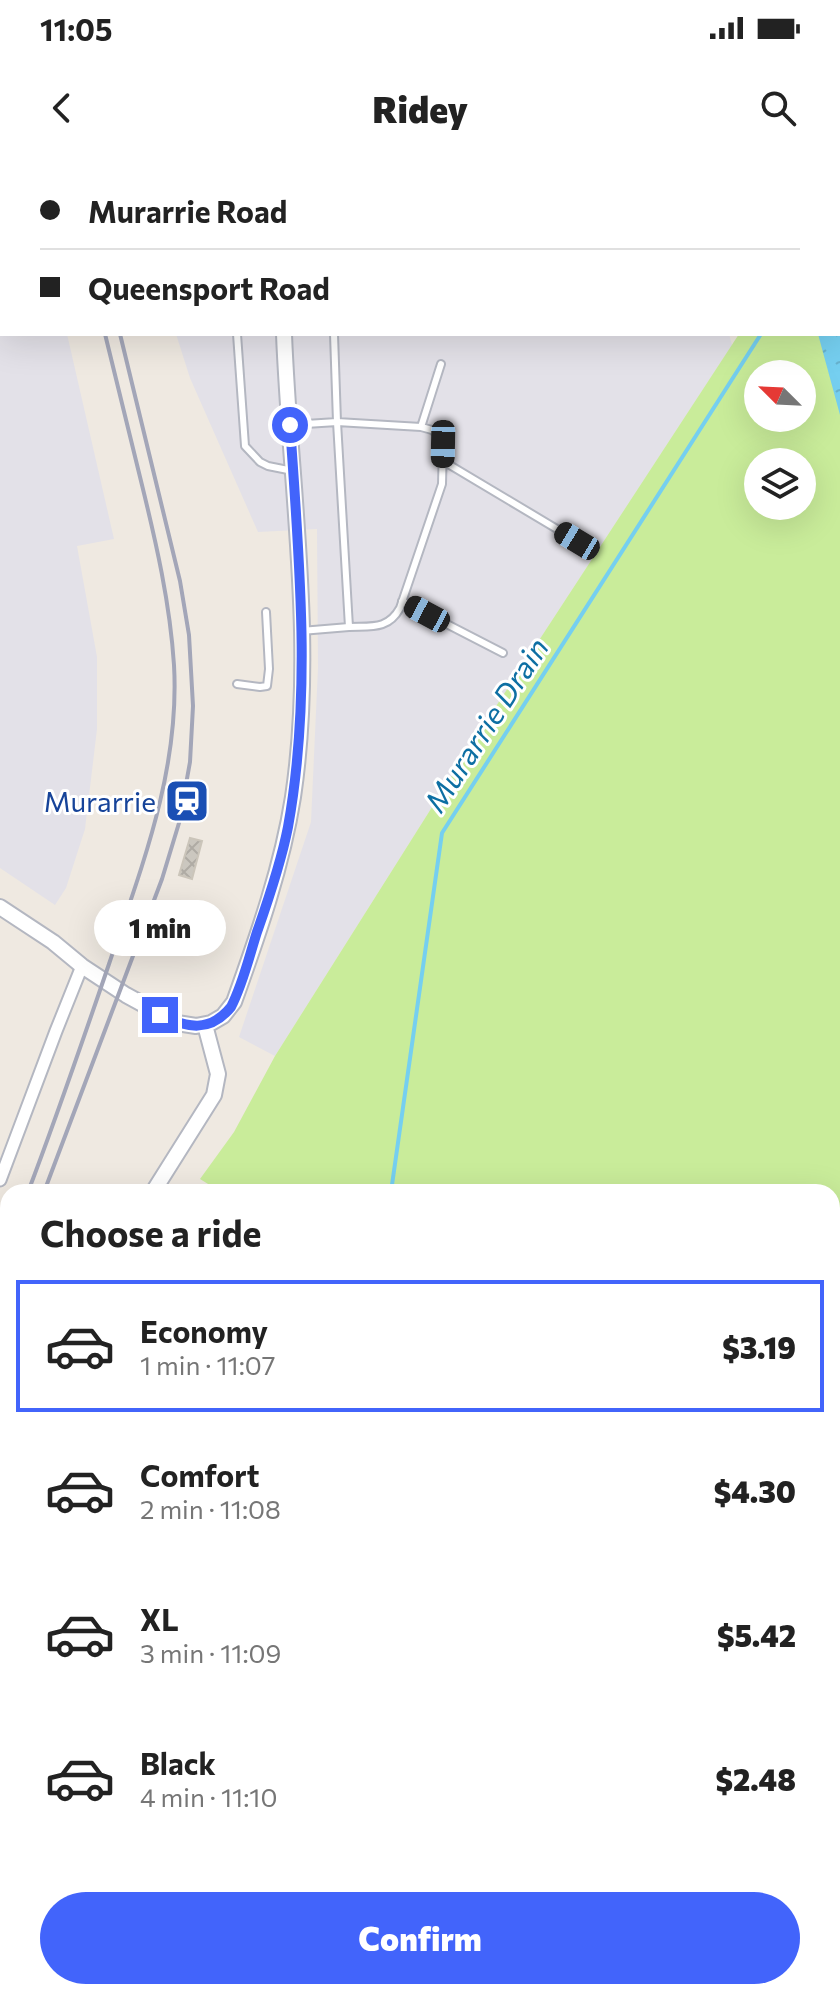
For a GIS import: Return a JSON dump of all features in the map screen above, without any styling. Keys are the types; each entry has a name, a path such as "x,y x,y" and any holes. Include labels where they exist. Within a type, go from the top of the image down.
{"street":[{"path":"0,907 53,942 82,966 172,1021 189,1026 205,1025 223,1016 234,1002 280,858 297,764 301,587 284,336"},
{"path":"0,1180 4,1155 82,966"},
{"path":"158,1184 214,1095 218,1074 205,1025"}],"lane":[{"path":"237,336 245,446 260,462 293,471"},
{"path":"334,336 349,627"},
{"path":"421,427 441,364"},
{"path":"290,425 337,422 421,427 432,430 443,444 442,484 396,616 386,624 301,631"},
{"path":"443,461 577,541"},
{"path":"402,601 503,653"},
{"path":"237,684 267,686 266,612"}],"shaded area":[{"path":"0,336 67,336 114,539 77,546 97,657 97,729 85,829 66,888 55,905 0,868"},
{"path":"177,336 730,336 732,345 487,720 275,1056 239,1037 311,822 318,668 317,529 258,532 190,378"}],"green space":[{"path":"738,336 840,336 840,1184 208,1184 200,1179 234,1132 275,1056 487,720"}],"water":[{"path":"819,336 840,336 840,415"}],"building":[{"path":"190,838 202,841 192,879 179,875"}],"waterway":[{"name":"Murarrie Drain","path":"392,1184 442,833 760,336"}],"railway":[{"path":"31,1184 146,854 165,780 171,742 174,665 166,596 105,336"},
{"path":"47,1184 162,879 179,823 190,762 193,706 189,635 180,581 120,336"}],"place":[{"name":"Murarrie","path":"187,801"}],"route":[{"path":"160,1015 183,1025 201,1026 223,1016 231,1007 270,892 287,830 297,764 302,675 301,587 290,425"}]}
